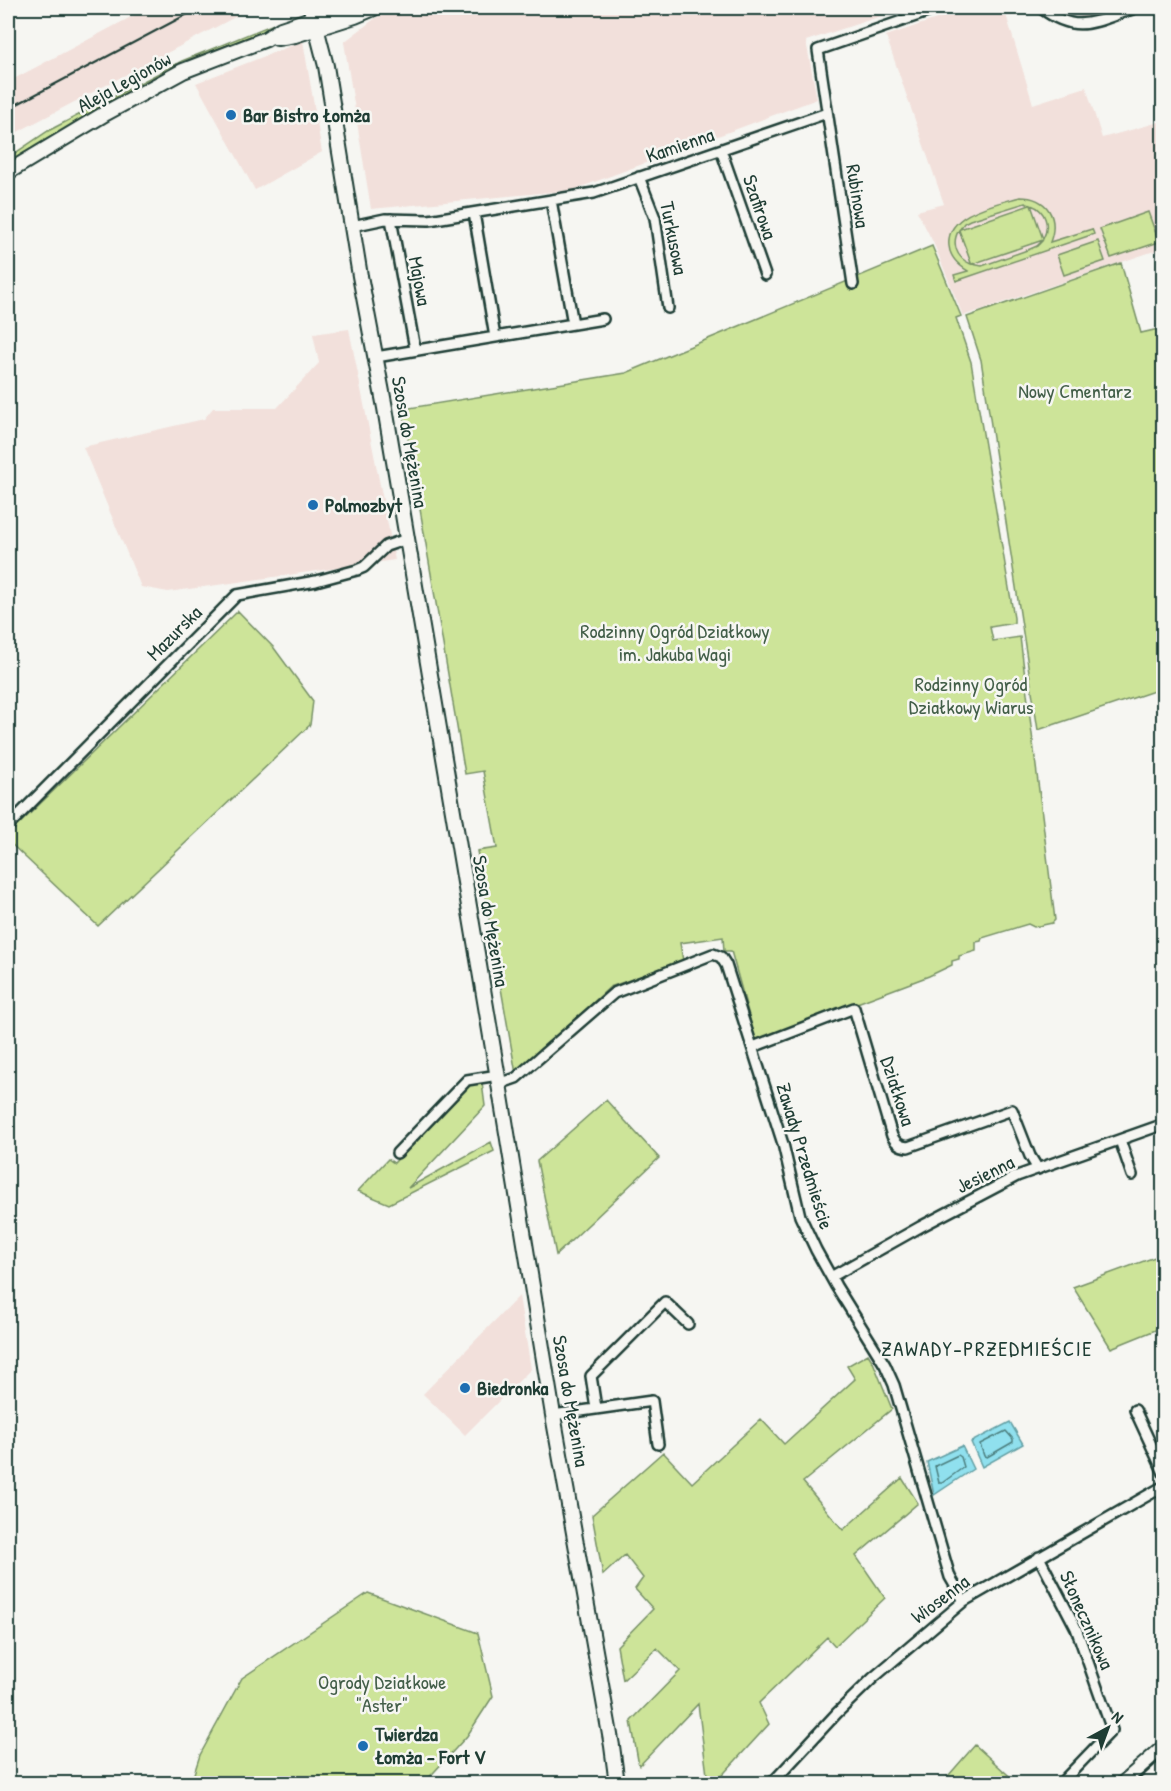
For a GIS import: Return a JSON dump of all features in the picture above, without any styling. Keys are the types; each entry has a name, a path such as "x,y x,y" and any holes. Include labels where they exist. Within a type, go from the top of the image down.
{"main road":[{"name":"Aleja Legionów","path":"8,172 106,113 183,71 266,39 295,35 320,16 344,8"},
{"name":"Aleja Legionów","path":"320,16 370,11 374,8"},
{"name":"Szosa do Mężenina","path":"320,16 352,226 499,1079 553,1414 617,1784"}],"street":[{"path":"827,113 818,50 939,8"},
{"path":"1041,8 1064,22 1081,25 1135,8"},
{"name":"Kamienna","path":"352,226 391,219 429,220 594,193 827,113"},
{"name":"Rubinowa","path":"827,113 853,284"},
{"name":"Szafirowa","path":"721,150 765,275"},
{"name":"Turkusowa","path":"639,177 655,218 668,308"},
{"path":"551,200 573,324"},
{"path":"474,213 495,337"},
{"name":"Majowa","path":"391,219 414,349"},
{"path":"376,357 603,319"},
{"name":"Mazurska","path":"8,826 237,595 316,581 357,570 364,567 386,546 407,539"},
{"name":"Zawady Przedmieście","path":"499,1079 516,1078 614,993 713,954 721,957 726,965 783,1144 800,1216 831,1278 885,1365 894,1385 950,1577 964,1601"},
{"name":"Działkowa","path":"753,1047 854,1008 896,1143 908,1147 916,1145 1012,1110 1030,1156 1038,1169"},
{"path":"397,1153 467,1080 499,1079"},
{"name":"Jesienna","path":"831,1278 997,1186 1164,1124"},
{"path":"1120,1140 1132,1175"},
{"path":"596,1408 591,1376 665,1302 688,1324"},
{"path":"553,1414 652,1401 658,1444"},
{"path":"1135,1410 1164,1473"},
{"name":"Wiosenna","path":"775,1782 837,1713 873,1678 964,1601 1164,1486"},
{"name":"Słonecznikowa","path":"1039,1557 1076,1628 1112,1730 1060,1784"},
{"path":"1121,1784 1164,1746"},
{"path":"1144,1784 1164,1766"}],"shaded area":[{"path":"148,8 252,8 8,137 8,82"},
{"path":"407,8 905,8 806,41 817,99 573,190 371,209 344,42 377,17"},
{"path":"969,8 978,10 1004,8 1033,104 1086,87 1102,138 1163,121 1163,248 963,316 933,242 917,211 944,204 886,36"},
{"path":"1054,8 1113,8 1086,18"},
{"path":"303,41 322,152 255,190 196,83"},
{"path":"349,329 395,560 168,592 141,587 83,447 204,419 213,408 277,408 319,363 313,334"},
{"path":"519,1296 531,1369 465,1435 423,1394"}],"green space":[{"path":"281,21 285,24 184,65 8,167 8,158 48,131 182,61"},
{"path":"1020,197 1038,201 1049,210 1053,225 1050,242 1092,229 1094,234 956,281 954,275 968,271 951,254 950,235 955,225 974,212","holes":["1025,203 1030,205 960,229 970,220","1031,205 1036,207 1045,219 1046,229 1043,239","959,230 971,264 956,250","1043,240 1030,249 982,266 972,264"]},
{"path":"1148,212 1159,242 1111,258 1100,229"},
{"path":"1098,241 1105,261 1064,275 1057,255"},
{"name":"Rodzinny Ogród Działkowy im. Jakuba Wagi","path":"932,246 961,316 956,318 971,362 1014,618 1014,623 990,627 993,641 1020,637 1055,920 1052,923 1034,927 1028,924 982,938 981,941 976,942 976,951 959,956 959,959 952,961 952,965 929,976 756,1041 731,951 724,951 723,937 680,943 683,961 610,987 516,1074 477,851 497,848 483,771 465,774 403,409 626,373"},
{"name":"Nowy Cmentarz","path":"1121,263 1141,333 1163,328 1163,688 1038,730 981,360 967,317"},
{"path":"238,611 274,648 313,701 310,725 98,926 8,841 8,835"},
{"path":"482,1083 485,1106 408,1188 491,1142 494,1151 389,1204 358,1191 388,1159 394,1163 469,1084"},
{"path":"606,1100 659,1158 556,1255 537,1161"},
{"path":"1163,1254 1163,1327 1111,1348 1073,1287"},
{"path":"868,1354 892,1409 803,1482 843,1530 902,1478 918,1503 856,1556 885,1598 835,1646 827,1637 759,1703 769,1724 715,1783 707,1775 698,1704 639,1766 631,1721 680,1671 657,1648 623,1680 617,1646 653,1609 635,1589 643,1578 625,1555 603,1575 592,1515 663,1452 692,1483 761,1419 784,1444 855,1379 847,1366"},
{"name":"Ogrody Działkowe \"Aster\"","path":"368,1593 478,1633 493,1696 467,1736 424,1783 191,1783 200,1755 242,1678"},
{"path":"975,1745 1017,1783 942,1783"}],"water":[{"path":"1010,1422 1023,1444 982,1467 971,1442"},
{"path":"962,1446 973,1469 934,1495 927,1462"}],"railway":[{"path":"8,109 199,8"}],"place":[{"name":"Bar Bistro Łomża","path":"231,115"},
{"name":"Polmozbyt","path":"313,505"},
{"name":"Biedronka","path":"465,1388"},
{"name":"Twierdza Łomża - Fort V","path":"363,1746"}],"district":[{"name":"ZAWADY-PRZEDMIEŚCIE","path":"987,1349"}],"park label":[{"name":"Rodzinny Ogród Działkowy Wiarus","path":"971,696"}]}
